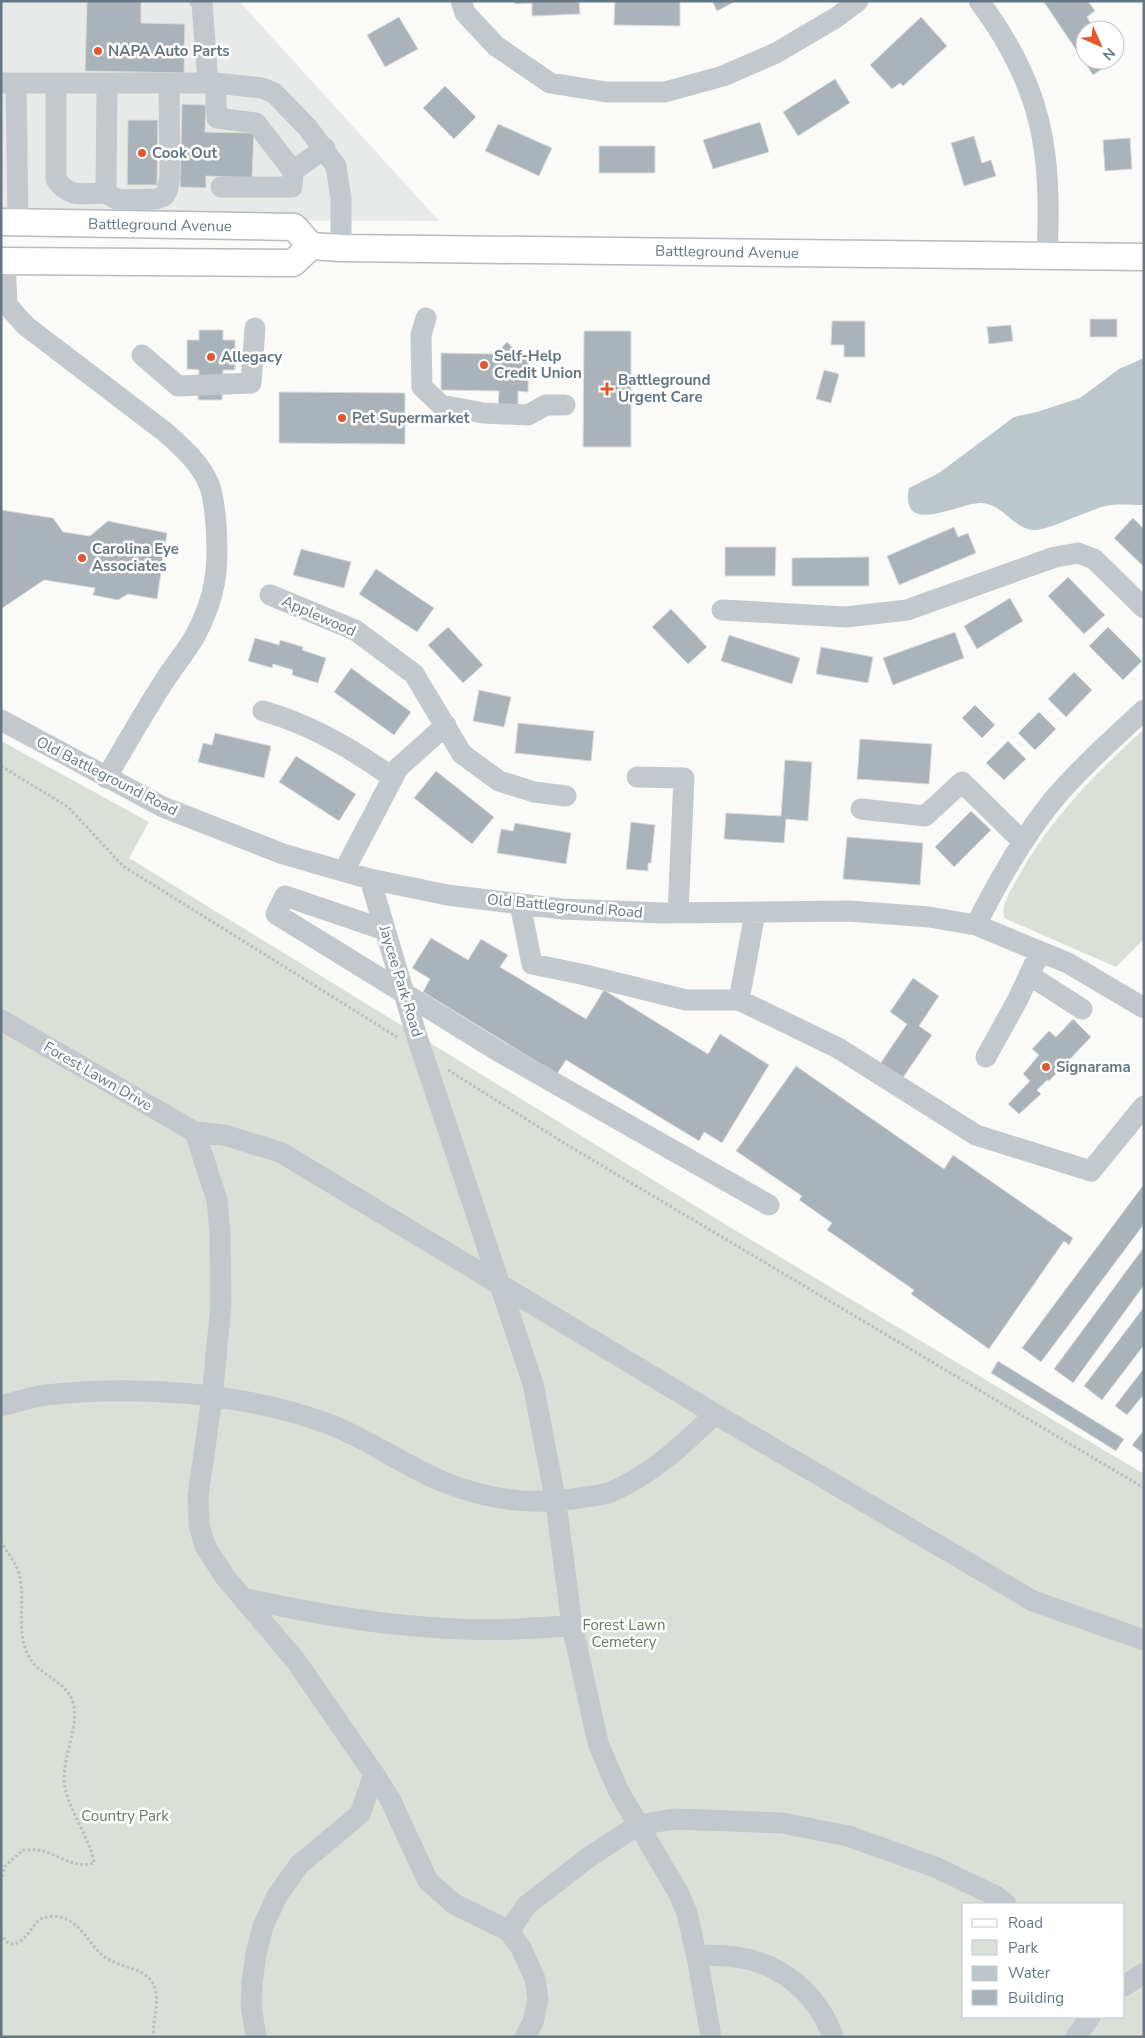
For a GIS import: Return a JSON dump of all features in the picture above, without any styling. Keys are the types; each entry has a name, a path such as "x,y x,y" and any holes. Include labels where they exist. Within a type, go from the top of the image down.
{"main road":[{"name":"Battleground Avenue","path":"9,223 294,227 311,246 340,248 1144,257"},
{"path":"9,223 9,241 2,255 293,263 311,246"}],"street":[{"path":"200,1 202,3 217,118 256,123 293,171 292,187 221,187"},
{"path":"461,1 465,13 496,46 550,83 616,92 665,92 723,76 776,53 837,17 858,1"},
{"path":"979,1 1000,30 1015,56 1028,83 1038,114 1046,155 1050,200 1047,256"},
{"path":"9,223 9,83 211,83 262,88 274,93 282,99 325,148 336,166 339,178 340,248"},
{"path":"56,83 56,179 61,188 70,194 106,193 118,200 156,199 164,196 167,191 170,176 169,83"},
{"path":"106,193 107,83"},
{"path":"293,171 325,148"},
{"path":"2,255 7,305 15,316 165,432 186,451 209,484 214,502 218,566 208,605 194,636 164,681 106,778"},
{"path":"426,318 421,336 422,386 441,405 483,413 528,414 546,405 565,405"},
{"path":"142,355 178,386 251,383 255,328"},
{"path":"722,610 846,617 907,610 1055,557 1078,553 1094,559 1144,608"},
{"name":"Applewood","path":"270,595 355,630 414,674 462,754 499,781 534,792 566,796"},
{"path":"976,926 998,881 1022,841 1054,799 1083,766 1144,710"},
{"path":"263,711 289,718 356,751 393,778"},
{"name":"Old Battleground Road","path":"1,720 106,778 179,814 283,854 370,879 447,895 562,909 678,913 849,911 929,917 976,926 1068,963 1144,1008"},
{"path":"344,871 398,768 446,725"},
{"path":"637,777 684,778 678,913"},
{"path":"861,810 925,816 962,782 1022,841"},
{"name":"Jaycee Park Road","path":"370,879 404,995 533,1384 556,1503 572,1625 598,1743 618,1790 679,1894 687,1914 697,1954 710,2037"},
{"path":"385,930 285,896 276,914 404,995 585,1102 769,1205"},
{"path":"520,904 532,964 686,1000 739,1000 838,1048 976,1135 1090,1171 1144,1106"},
{"path":"739,1000 755,912"},
{"path":"986,1057 1030,975 1040,952"},
{"path":"1030,975 1082,1009"},
{"name":"Forest Lawn Drive","path":"1,1020 195,1132"},
{"path":"525,2037 533,2022 538,1999 530,1963 509,1931 454,1904 428,1881 399,1818 374,1774 296,1661 215,1564 205,1546 199,1525 198,1496 212,1398 220,1304 220,1232 218,1200 195,1132 224,1135 280,1152 715,1414 1033,1601 1144,1640"},
{"path":"1,1406 45,1395 170,1391 291,1412 328,1424 446,1483 489,1496 524,1503 556,1503 610,1492 649,1471 685,1442 715,1414"},
{"path":"243,1598 312,1613 434,1629 525,1630 572,1625"},
{"path":"256,2037 251,2005 256,1954 263,1926 277,1896 299,1865 360,1814 374,1774"},
{"path":"360,1814 399,1818"},
{"path":"509,1931 527,1905 589,1857 638,1825 675,1819 726,1819 782,1823 848,1836 935,1867 996,1896 1005,1903"},
{"path":"697,1954 736,1956 754,1961 792,1979 810,1995 833,2037"},
{"path":"1125,1985 1144,1973"},
{"path":"1076,2037 1089,2018"}],"path":[{"path":"1,766 68,806 123,866 570,1146 1144,1488"},
{"path":"1,1541 20,1575 21,1616 27,1654 44,1674 70,1694 74,1706 74,1724 63,1768 65,1788 74,1816 94,1863 87,1865 65,1860 41,1850 23,1850 6,1866 1,1882"},
{"path":"1,1933 4,1938 12,1942 21,1941 28,1936 38,1921 44,1917 62,1917 80,1929 101,1954 115,1963 142,1972 156,1986 158,1999 153,2037"}],"shaded area":[{"path":"1,1 239,1 439,221 1,219"}],"green space":[{"path":"1144,729 1144,939 1116,967 1004,918 1003,913 1009,893 1030,857 1058,817 1108,763"},
{"name":"Forest Lawn Cemetery","path":"1,741 149,822 129,858 728,1226 1144,1474 1144,2037 1,2037"}],"water":[{"path":"1144,358 1144,505 1107,506 1050,527 1036,530 1022,526 989,504 973,504 934,514 922,515 913,512 908,503 909,488 939,473 1014,417 1037,412 1080,398 1119,369"}],"building":[{"path":"87,1 141,1 141,23 185,24 184,73 85,71"},
{"path":"515,1 579,1 580,14 532,16 532,3 515,4"},
{"path":"615,1 680,1 680,26 614,25"},
{"path":"712,1 736,1 717,11"},
{"path":"1088,1 1095,11 1087,17 1089,20 1075,20 1075,48 1044,2"},
{"path":"399,17 418,49 385,67 367,35"},
{"path":"921,17 947,46 903,86 900,83 892,89 870,65"},
{"path":"1090,70 1101,70 1093,75"},
{"path":"835,79 850,103 798,136 783,112"},
{"path":"445,86 476,117 454,139 423,108"},
{"path":"182,104 206,105 205,132 254,133 252,178 206,176 206,188 180,187"},
{"name":"Cook Out","path":"128,120 158,120 157,185 127,185"},
{"path":"760,122 769,152 713,169 703,140"},
{"path":"498,124 552,148 539,176 485,151"},
{"path":"974,136 982,163 991,160 996,176 964,186 951,143"},
{"path":"1130,138 1132,169 1105,171 1103,140"},
{"path":"599,146 655,146 655,173 599,173"},
{"path":"1090,319 1117,319 1117,337 1090,337"},
{"path":"832,321 865,321 865,357 844,357 844,345 831,345"},
{"path":"1011,325 1013,341 989,344 987,327"},
{"path":"199,330 223,330 223,340 235,340 235,370 223,370 222,400 198,400 199,370 187,369 187,340 199,340"},
{"name":"Battleground Urgent Care","path":"584,331 631,331 631,447 583,447"},
{"path":"507,342 519,354 529,353 528,392 518,391 518,412 498,411 499,391 441,390 441,353 496,354"},
{"path":"824,370 839,374 831,403 816,399"},
{"name":"Pet Supermarket","path":"279,392 405,393 405,444 279,443"},
{"name":"Carolina Eye Associates","path":"1,510 53,518 63,532 90,536 108,521 167,533 157,599 128,594 118,600 93,595 95,588 44,580 1,609"},
{"path":"1133,518 1144,529 1144,567 1114,538"},
{"path":"954,527 958,537 968,533 976,553 899,585 887,556"},
{"path":"725,547 776,547 775,576 725,576"},
{"path":"301,549 351,562 344,588 293,575"},
{"path":"869,557 869,586 792,586 792,558"},
{"path":"376,569 434,608 417,632 359,594"},
{"path":"1068,577 1105,615 1084,634 1048,596"},
{"path":"1010,598 1023,621 977,649 964,626"},
{"path":"671,609 707,647 688,664 652,627"},
{"path":"448,627 483,665 463,683 428,645"},
{"path":"1108,627 1142,661 1123,680 1089,646"},
{"path":"955,632 964,658 893,685 883,658"},
{"path":"729,635 800,658 792,684 721,661"},
{"path":"255,638 279,645 280,640 303,647 302,650 326,658 318,683 292,675 293,670 273,664 272,668 248,661"},
{"path":"821,647 873,657 868,683 816,674"},
{"path":"351,668 411,712 394,735 334,692"},
{"path":"1074,672 1092,690 1066,717 1048,699"},
{"path":"479,690 511,697 504,727 473,721"},
{"path":"975,705 995,725 982,738 962,718"},
{"path":"1039,712 1056,729 1035,750 1018,733"},
{"path":"518,723 594,731 591,761 515,753"},
{"path":"215,733 271,746 264,778 198,762 203,743 212,745"},
{"path":"860,739 932,744 929,784 857,779"},
{"path":"1008,741 1026,759 1004,780 986,763"},
{"path":"296,756 356,794 339,821 279,782"},
{"path":"785,760 812,762 808,821 786,819 784,843 724,839 726,813 781,816"},
{"path":"436,771 494,817 472,844 414,798"},
{"path":"971,811 991,830 954,867 935,847"},
{"path":"631,822 655,825 651,863 648,863 648,871 626,869"},
{"path":"515,823 571,833 566,864 497,853 501,829 513,831"},
{"path":"847,837 923,843 920,885 843,879"},
{"path":"431,938 468,960 481,939 508,955 500,967 586,1019 604,990 708,1054 720,1034 769,1065 722,1143 704,1132 699,1141 566,1060 557,1074 423,992 430,979 412,968"},
{"path":"913,978 939,996 919,1026 932,1035 902,1079 880,1064 907,1024 890,1012"},
{"name":"Signarama","path":"1073,1019 1091,1037 1049,1081 1047,1080 1037,1090 1041,1094 1019,1114 1008,1104 1030,1081 1023,1074 1039,1055 1032,1049 1049,1031 1056,1037"},
{"path":"796,1066 944,1169 953,1155 1073,1238 1069,1245 1064,1241 989,1349 911,1294 914,1290 827,1230 832,1223 799,1200 802,1196 736,1151"},
{"path":"1144,1184 1144,1224 1041,1362 1022,1348"},
{"path":"1144,1247 1144,1285 1073,1383 1054,1369"},
{"path":"1144,1307 1144,1345 1102,1400 1084,1386"},
{"path":"998,1361 1124,1439 1116,1451 991,1373"},
{"path":"1144,1368 1144,1394 1127,1415 1115,1406"},
{"path":"1144,1430 1144,1454 1132,1445"}],"place":[{"name":"NAPA Auto Parts","path":"98,51"},
{"name":"Cook Out","path":"142,153"},
{"name":"Allegacy","path":"211,357"},
{"name":"Self-Help Credit Union","path":"484,365"},
{"name":"Battleground Urgent Care","path":"607,389"},
{"name":"Pet Supermarket","path":"342,418"},
{"name":"Carolina Eye Associates","path":"82,558"},
{"name":"Signarama","path":"1046,1067"}],"park label":[{"name":"Country Park","path":"125,1816"}]}
